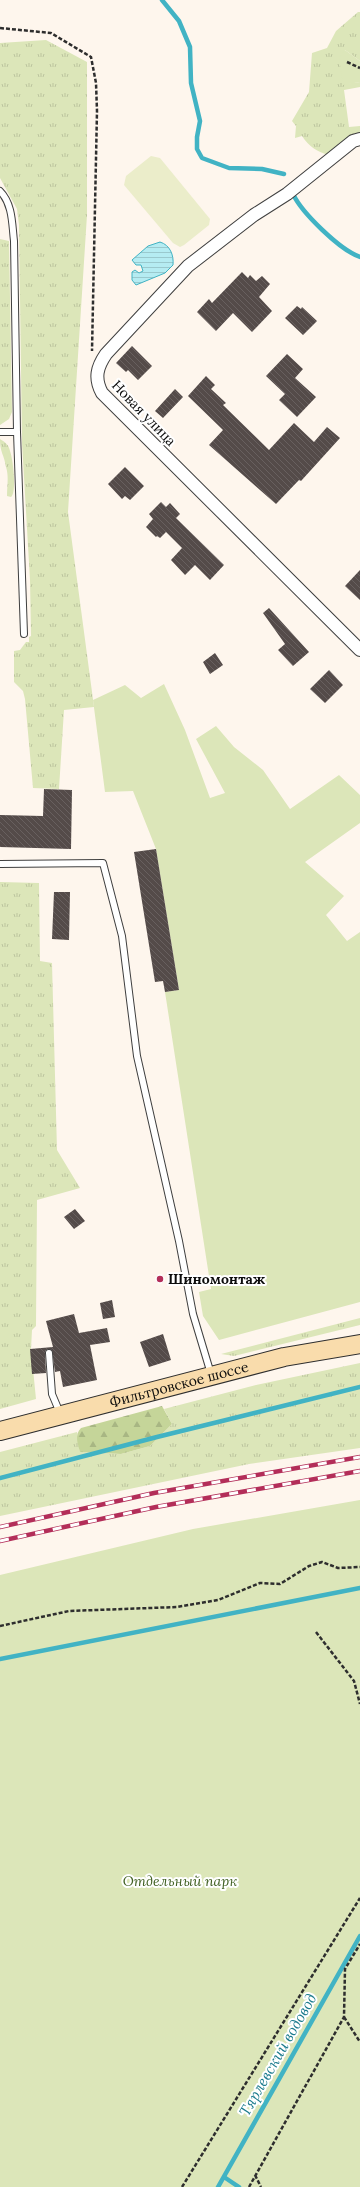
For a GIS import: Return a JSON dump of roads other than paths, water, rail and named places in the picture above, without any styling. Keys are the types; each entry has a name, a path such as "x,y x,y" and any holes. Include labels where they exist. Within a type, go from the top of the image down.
{"main road":[{"name":"Фильтровское шоссе","path":"0,1430 284,1356 360,1344"}],"street":[{"name":"Новая улица","path":"360,139 354,141 281,199 254,215 188,266 100,362 97,378 102,393 360,650"},
{"path":"318,1350 360,1338"}],"lane":[{"path":"0,191 4,195 11,212 14,241 17,432 24,634"},
{"path":"0,432 17,432"},
{"path":"0,864 103,863 122,936 137,1056 179,1241 193,1314 211,1376"},
{"path":"49,1353 52,1394 60,1415"}],"water":[{"path":"160,242 166,245 171,251 173,265 165,273 136,285 132,280 132,272 135,270 139,273 143,271 141,265 136,265 132,260 148,246"}],"waterway":[{"path":"162,0 179,21 190,47 191,83 200,121 197,137 197,149 202,158 229,168 262,169 284,174"},
{"path":"293,194 304,211 322,230 342,247 360,257"},
{"path":"0,1478 157,1437 360,1387"},
{"path":"0,1659 360,1588"},
{"name":"Тярлевский водовод","path":"218,2187 360,1936"},
{"path":"224,2177 239,2187"}],"railway":[{"path":"0,1527 154,1493 360,1457"},
{"path":"0,1541 156,1507 360,1471"}],"place":[{"name":"Шиномонтаж","path":"160,1279"}],"park label":[{"name":"Отдельный парк","path":"180,1881"}]}
